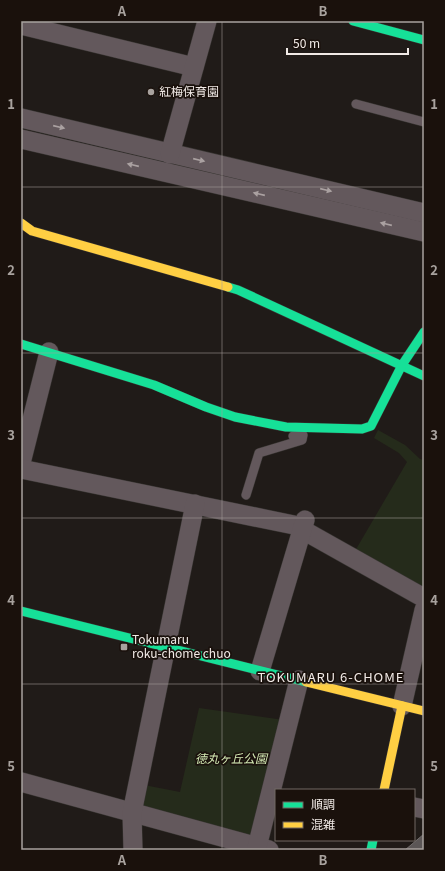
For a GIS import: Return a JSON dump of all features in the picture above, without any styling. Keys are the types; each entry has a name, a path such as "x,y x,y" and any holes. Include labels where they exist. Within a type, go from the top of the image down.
{"street":[{"path":"170,154 207,21"},
{"path":"353,21 424,40"},
{"path":"21,26 194,67"},
{"path":"21,118 424,213"},
{"path":"21,139 424,232"},
{"path":"21,223 32,231 238,290 424,376"},
{"path":"21,344 154,385 206,407 235,417 310,431 362,429 371,426 402,365 424,332"},
{"path":"21,463 49,352"},
{"path":"21,469 194,504 242,511 294,525 303,525 424,598"},
{"path":"133,850 132,812 194,504"},
{"path":"260,671 303,525"},
{"path":"384,789 424,610"},
{"path":"21,611 424,711"},
{"path":"275,789 298,680"},
{"path":"21,782 263,848 275,790"}],"lane":[{"path":"356,104 424,122"},
{"path":"246,495 259,453 302,440 303,436 290,436 290,427"}],"green space":[{"path":"378,430 405,445 420,459 424,460 424,591 355,551 407,462 399,453 374,438"},
{"name":"徳丸ヶ丘公園","path":"199,708 284,720 256,831 248,837 146,810 141,801 144,785 180,792"}],"building":[{"path":"424,834 424,850 405,850"}],"traffic: fast":[{"path":"353,21 424,40"},
{"path":"228,287 238,290 424,376"},
{"path":"21,344 154,385 206,407 235,417 286,427 362,429 371,426 402,365 424,332"},
{"path":"21,611 306,682"},
{"path":"371,850 373,841"}],"traffic: slow":[{"path":"21,223 32,231 228,287"},
{"path":"306,682 424,711"},
{"path":"384,789 402,706"}],"place":[{"name":"紅梅保育園","path":"151,92"},
{"name":"Tokumaru roku-chome chuo","path":"124,647"}],"district":[{"name":"TOKUMARU 6-CHOME","path":"331,677"}]}
